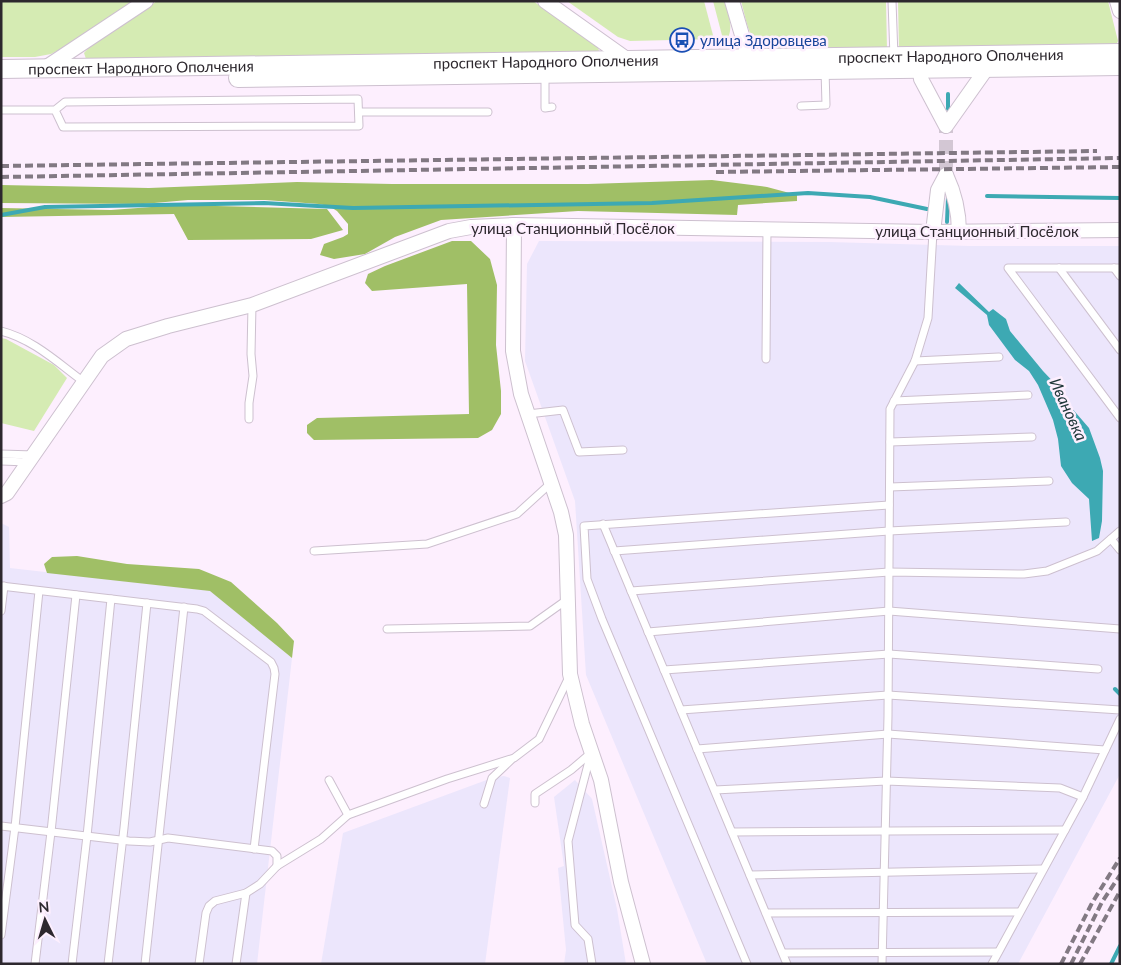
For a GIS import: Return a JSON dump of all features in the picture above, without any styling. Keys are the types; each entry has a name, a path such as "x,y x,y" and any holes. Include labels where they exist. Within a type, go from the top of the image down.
{"street":[{"path":"45,68 146,1"},
{"path":"545,1 628,60"},
{"path":"732,1 750,65"},
{"path":"1117,1 1120,12"},
{"name":"проспект Народного Ополчения","path":"987,62 1120,53"},
{"name":"проспект Народного Ополчения","path":"1,80 545,74 894,57 918,63"},
{"name":"проспект Народного Ополчения","path":"1,69 628,60 825,70 918,63 987,62 1120,66"},
{"path":"918,63 921,79 946,126 987,62"},
{"path":"933,232 938,190 946,175 953,189 959,212 960,232"},
{"path":"514,226 513,352 521,394 561,512 566,535 570,674 582,724 600,780 621,882 643,964"},
{"name":"улица Станционный Посёлок","path":"1,496 7,493 102,356 126,339 252,304 449,231 471,227 514,226 767,228 933,232 1120,230"}],"lane":[{"path":"892,1 894,57"},
{"path":"801,106 826,105 825,70"},
{"path":"545,74 545,108 552,107"},
{"path":"1,110 55,110 64,102 358,99 359,126 63,127 55,110"},
{"path":"359,112 488,112"},
{"path":"766,359 767,228"},
{"path":"882,964 888,734 890,409 915,361 928,318 933,232"},
{"path":"1120,276 1117,268 1008,268 1120,418"},
{"path":"1059,268 1120,350"},
{"path":"249,419 253,376 251,354 252,304"},
{"path":"1,331 24,340 43,351 84,382"},
{"path":"915,361 999,357"},
{"path":"894,401 1028,395"},
{"path":"528,414 563,410 579,452 623,450"},
{"path":"890,442 1032,437"},
{"path":"1,454 31,459"},
{"path":"1,461 31,459"},
{"path":"890,487 1049,481"},
{"path":"314,551 427,544 517,514 551,482"},
{"path":"747,964 587,579 584,526 890,505"},
{"path":"614,551 1066,522"},
{"path":"603,524 787,964"},
{"path":"631,591 889,572 1024,574 1047,571 1097,551 1120,531"},
{"path":"1111,539 1120,550"},
{"path":"1,611 3,586 204,611 271,662 275,674 254,849"},
{"path":"1,935 15,827 39,590"},
{"path":"35,964 76,595"},
{"path":"72,964 111,599"},
{"path":"387,629 530,626 568,599"},
{"path":"108,964 123,840 147,603"},
{"path":"145,964 184,608"},
{"path":"648,632 889,611 1120,629"},
{"path":"664,670 889,654 1098,669"},
{"path":"484,804 492,778 538,739 570,674"},
{"path":"681,710 888,695 1120,710"},
{"path":"992,964 1083,797 1120,719"},
{"path":"697,749 888,734 1105,750"},
{"path":"535,803 535,794 571,770 592,752"},
{"path":"592,752 568,841 575,925 588,939 592,964"},
{"path":"199,964 206,913 209,906 215,900 246,892 260,884 277,866 321,839 348,816 447,779 514,758"},
{"path":"329,780 348,816"},
{"path":"715,790 886,781 1060,788 1083,797"},
{"path":"1,826 150,842 168,838 254,849 275,853 277,866"},
{"path":"732,832 1065,830"},
{"path":"750,875 1043,869"},
{"path":"236,964 246,892"},
{"path":"766,913 1020,912"},
{"path":"783,953 998,952"}],"shaded area":[{"path":"539,241 1120,246 1120,774 1018,964 707,964 586,675 575,501 525,361 527,264"},
{"path":"1,523 9,527 10,568 211,591 292,658 257,964 1,964"},
{"path":"504,776 510,778 485,964 321,964 343,833 492,778"},
{"path":"575,780 592,799 617,909 626,964 564,964 566,950 558,868 564,866 554,797"}],"green space":[{"path":"1,1 137,1 67,46 51,54 35,57 1,57"},
{"path":"157,1 533,1 595,44 599,50 598,52 86,59 84,53 92,44"},
{"path":"567,1 704,1 714,39 630,41 618,37"},
{"path":"713,1 725,1 730,33 724,43"},
{"path":"741,1 886,1 887,50 765,50 759,46 751,35"},
{"path":"898,1 1108,1 1118,41 1116,45 899,50"},
{"path":"712,180 767,187 797,195 797,201 738,205 737,215 578,211 441,220 395,237 365,254 334,259 320,255 324,244 348,234 348,224 337,211 329,206 319,204 265,200 188,200 143,204 1,203 1,185 149,188 297,182 588,184"},
{"path":"178,205 327,209 343,230 311,239 188,240 174,214 1,217 1,208 111,210"},
{"path":"452,241 471,241 490,259 497,285 496,345 501,391 501,414 492,430 478,438 314,440 307,433 307,425 317,418 469,414 467,284 372,291 365,283 368,274"},
{"path":"1,338 54,365 67,378 34,431 1,423"},
{"path":"77,556 127,564 199,569 231,582 277,623 294,641 292,658 210,591 47,573 44,564 52,557"}],"water":[{"path":"959,283 989,312 993,309 1006,319 1010,331 1062,391 1070,406 1089,428 1103,471 1102,521 1099,538 1092,541 1089,499 1072,483 1061,466 1058,439 1053,420 1038,385 1029,371 1015,360 989,325 987,315 955,288"}],"waterway":[{"name":"Ивановка","path":"948,94 948,109"},
{"path":"1,215 45,207 264,203 353,208 652,203 808,193 870,197 927,209"},
{"path":"987,196 1120,198"},
{"name":"Ивановка","path":"947,222 948,197"},
{"name":"Ивановка","path":"1115,689 1120,694"},
{"path":"1111,964 1120,946"}],"tunnel":[{"path":"946,126 946,175"}],"railway":[{"path":"1,166 1097,151"},
{"path":"1,177 1120,158"},
{"path":"716,172 1120,167"},
{"path":"1061,964 1092,903 1120,858"},
{"path":"1071,964 1102,902 1120,875"},
{"path":"1080,964 1120,891"}],"place":[{"name":"улица Здоровцева","path":"682,40"}]}
